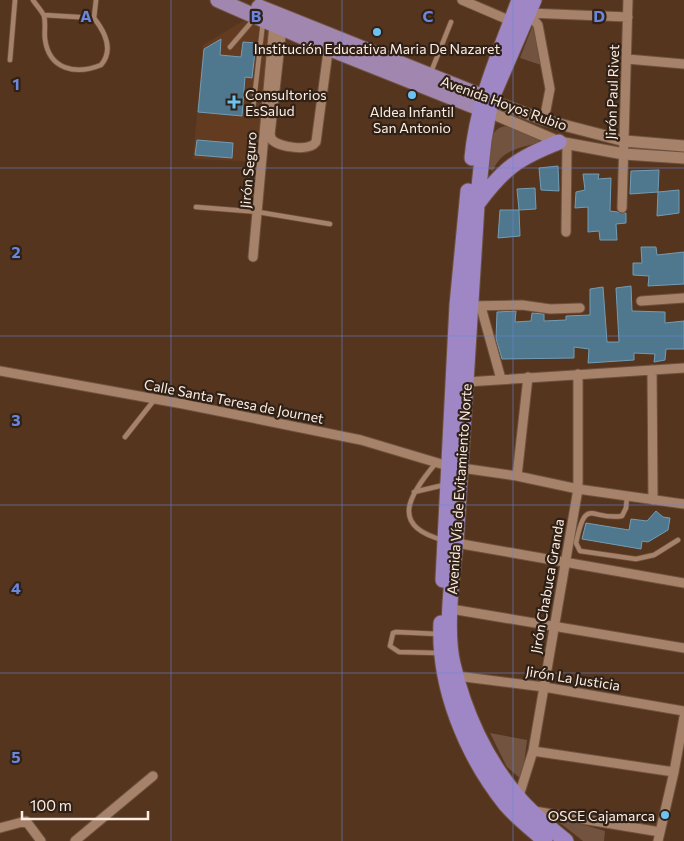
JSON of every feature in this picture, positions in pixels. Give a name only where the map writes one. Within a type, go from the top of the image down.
[{"type":"highway","points":[[486,104],[511,21],[520,0]]},
{"type":"highway","points":[[486,104],[531,7]]},
{"type":"highway","name":"Avenida Vía de Evitamiento Norte","points":[[486,104],[466,382],[448,466],[453,664],[462,695],[485,750],[518,799],[566,841]]},
{"type":"highway","name":"Avenida Vía de Evitamiento Norte","points":[[486,104],[474,136],[470,306],[448,466],[451,542],[440,653],[449,690],[463,732],[482,772],[508,807],[546,841]]},
{"type":"highway","points":[[478,204],[493,183],[512,164],[563,143]]},
{"type":"main road","name":"Avenida Hoyos Rubio","points":[[218,0],[239,2],[267,19],[486,104]]},
{"type":"main road","name":"Avenida Hoyos Rubio","points":[[267,19],[429,76],[486,104]]},
{"type":"street","points":[[462,0],[511,21]]},
{"type":"street","name":"Jirón Paul Rivet","points":[[622,208],[628,59],[628,0]]},
{"type":"street","points":[[544,120],[550,89],[538,26],[531,7],[628,17]]},
{"type":"street","points":[[267,19],[270,135],[272,140],[278,144],[308,147],[316,142],[329,42]]},
{"type":"street","name":"Jirón Seguro","points":[[252,258],[258,212],[267,19]]},
{"type":"street","points":[[628,59],[684,64]]},
{"type":"street","name":"Avenida Hoyos Rubio","points":[[486,104],[625,141],[684,146]]},
{"type":"street","name":"Avenida Hoyos Rubio","points":[[486,104],[563,143],[624,154],[684,158]]},
{"type":"street","points":[[563,143],[566,232]]},
{"type":"street","points":[[641,300],[684,298]]},
{"type":"street","points":[[501,379],[470,306],[522,305],[550,309],[580,308]]},
{"type":"street","points":[[466,382],[684,368]]},
{"type":"street","points":[[652,370],[653,500]]},
{"type":"street","name":"Calle Santa Teresa de Journet","points":[[0,372],[155,399],[360,440],[448,466],[517,476],[578,489],[684,504]]},
{"type":"street","name":"Jirón Chabuca Granda","points":[[518,799],[533,751],[578,489],[578,374]]},
{"type":"street","points":[[517,476],[528,377]]},
{"type":"street","points":[[451,542],[684,583]]},
{"type":"street","points":[[451,609],[684,648]]},
{"type":"street","name":"Jirón La Justicia","points":[[457,676],[544,687],[684,710]]},
{"type":"street","points":[[532,811],[659,837],[684,717]]},
{"type":"street","points":[[533,751],[674,772]]},
{"type":"street","points":[[75,841],[153,776]]},
{"type":"street","points":[[0,828],[26,821],[41,841]]},
{"type":"lane","points":[[10,60],[15,0]]},
{"type":"lane","points":[[33,0],[44,15],[45,39],[52,59],[58,65],[68,69],[84,71],[101,65],[108,53],[103,31],[94,18],[96,0]]},
{"type":"lane","points":[[44,15],[94,18]]},
{"type":"lane","points":[[230,48],[267,19]]},
{"type":"lane","points":[[253,109],[267,19]]},
{"type":"lane","points":[[429,76],[452,22]]},
{"type":"lane","points":[[196,207],[258,212],[330,224]]},
{"type":"lane","points":[[126,437],[155,399]]},
{"type":"lane","points":[[448,466],[414,492],[409,502],[410,521],[426,536],[451,542]]},
{"type":"lane","points":[[414,492],[448,485]]},
{"type":"lane","points":[[626,496],[626,508],[622,516],[616,517],[595,512],[590,513],[580,521],[576,543],[580,550],[636,560],[645,559],[678,540]]},
{"type":"lane","points":[[440,653],[399,652],[390,646],[396,632],[441,635]]},
{"type":"shaded area","name":"Consultorios EsSalud","points":[[248,18],[276,30],[264,162],[193,159],[203,45]]},
{"type":"shaded area","points":[[533,25],[537,26],[544,66],[520,58]]},
{"type":"shaded area","points":[[506,126],[538,137],[539,143],[518,148],[506,154],[496,164],[493,171],[486,168],[490,142],[495,131]]},
{"type":"shaded area","points":[[490,733],[527,740],[522,780],[507,767]]},
{"type":"shaded area","points":[[550,815],[605,831],[604,841],[583,841]]},
{"type":"building","points":[[221,39],[220,55],[241,57],[243,42],[256,43],[252,78],[245,77],[242,116],[198,112],[204,49]]},
{"type":"building","points":[[197,140],[233,143],[232,158],[195,155]]},
{"type":"building","points":[[558,166],[559,191],[541,190],[539,168]]},
{"type":"building","points":[[659,170],[658,192],[630,194],[631,171]]},
{"type":"building","points":[[583,174],[599,174],[598,179],[611,178],[610,211],[626,213],[626,223],[616,224],[617,240],[600,240],[599,231],[588,232],[588,207],[575,208],[576,192],[585,190]]},
{"type":"building","points":[[535,188],[536,209],[519,210],[517,189]]},
{"type":"building","points":[[679,190],[679,213],[657,216],[658,192]]},
{"type":"building","points":[[500,210],[519,210],[520,236],[498,238]]},
{"type":"building","points":[[641,247],[656,247],[657,255],[684,252],[684,284],[648,286],[649,276],[633,275],[633,263],[642,263]]},
{"type":"building","points":[[631,286],[632,311],[665,312],[665,323],[684,321],[684,349],[666,349],[665,360],[654,362],[655,354],[634,353],[634,360],[588,363],[589,349],[574,347],[574,358],[502,359],[496,339],[497,312],[516,311],[515,322],[531,321],[532,313],[544,314],[544,321],[566,320],[566,316],[590,315],[590,289],[603,287],[607,342],[619,342],[616,288]]},
{"type":"building","points":[[656,511],[663,517],[670,518],[668,530],[648,542],[642,541],[641,549],[582,539],[586,523],[629,530],[631,519],[647,521]]},
{"type":"place","name":"Institución Educativa Maria De Nazaret","points":[[377,32]]},
{"type":"place","name":"Aldea Infantil San Antonio","points":[[412,95]]},
{"type":"place","name":"Consultorios EsSalud","points":[[234,102]]},
{"type":"place","name":"OSCE Cajamarca","points":[[665,815]]}]
